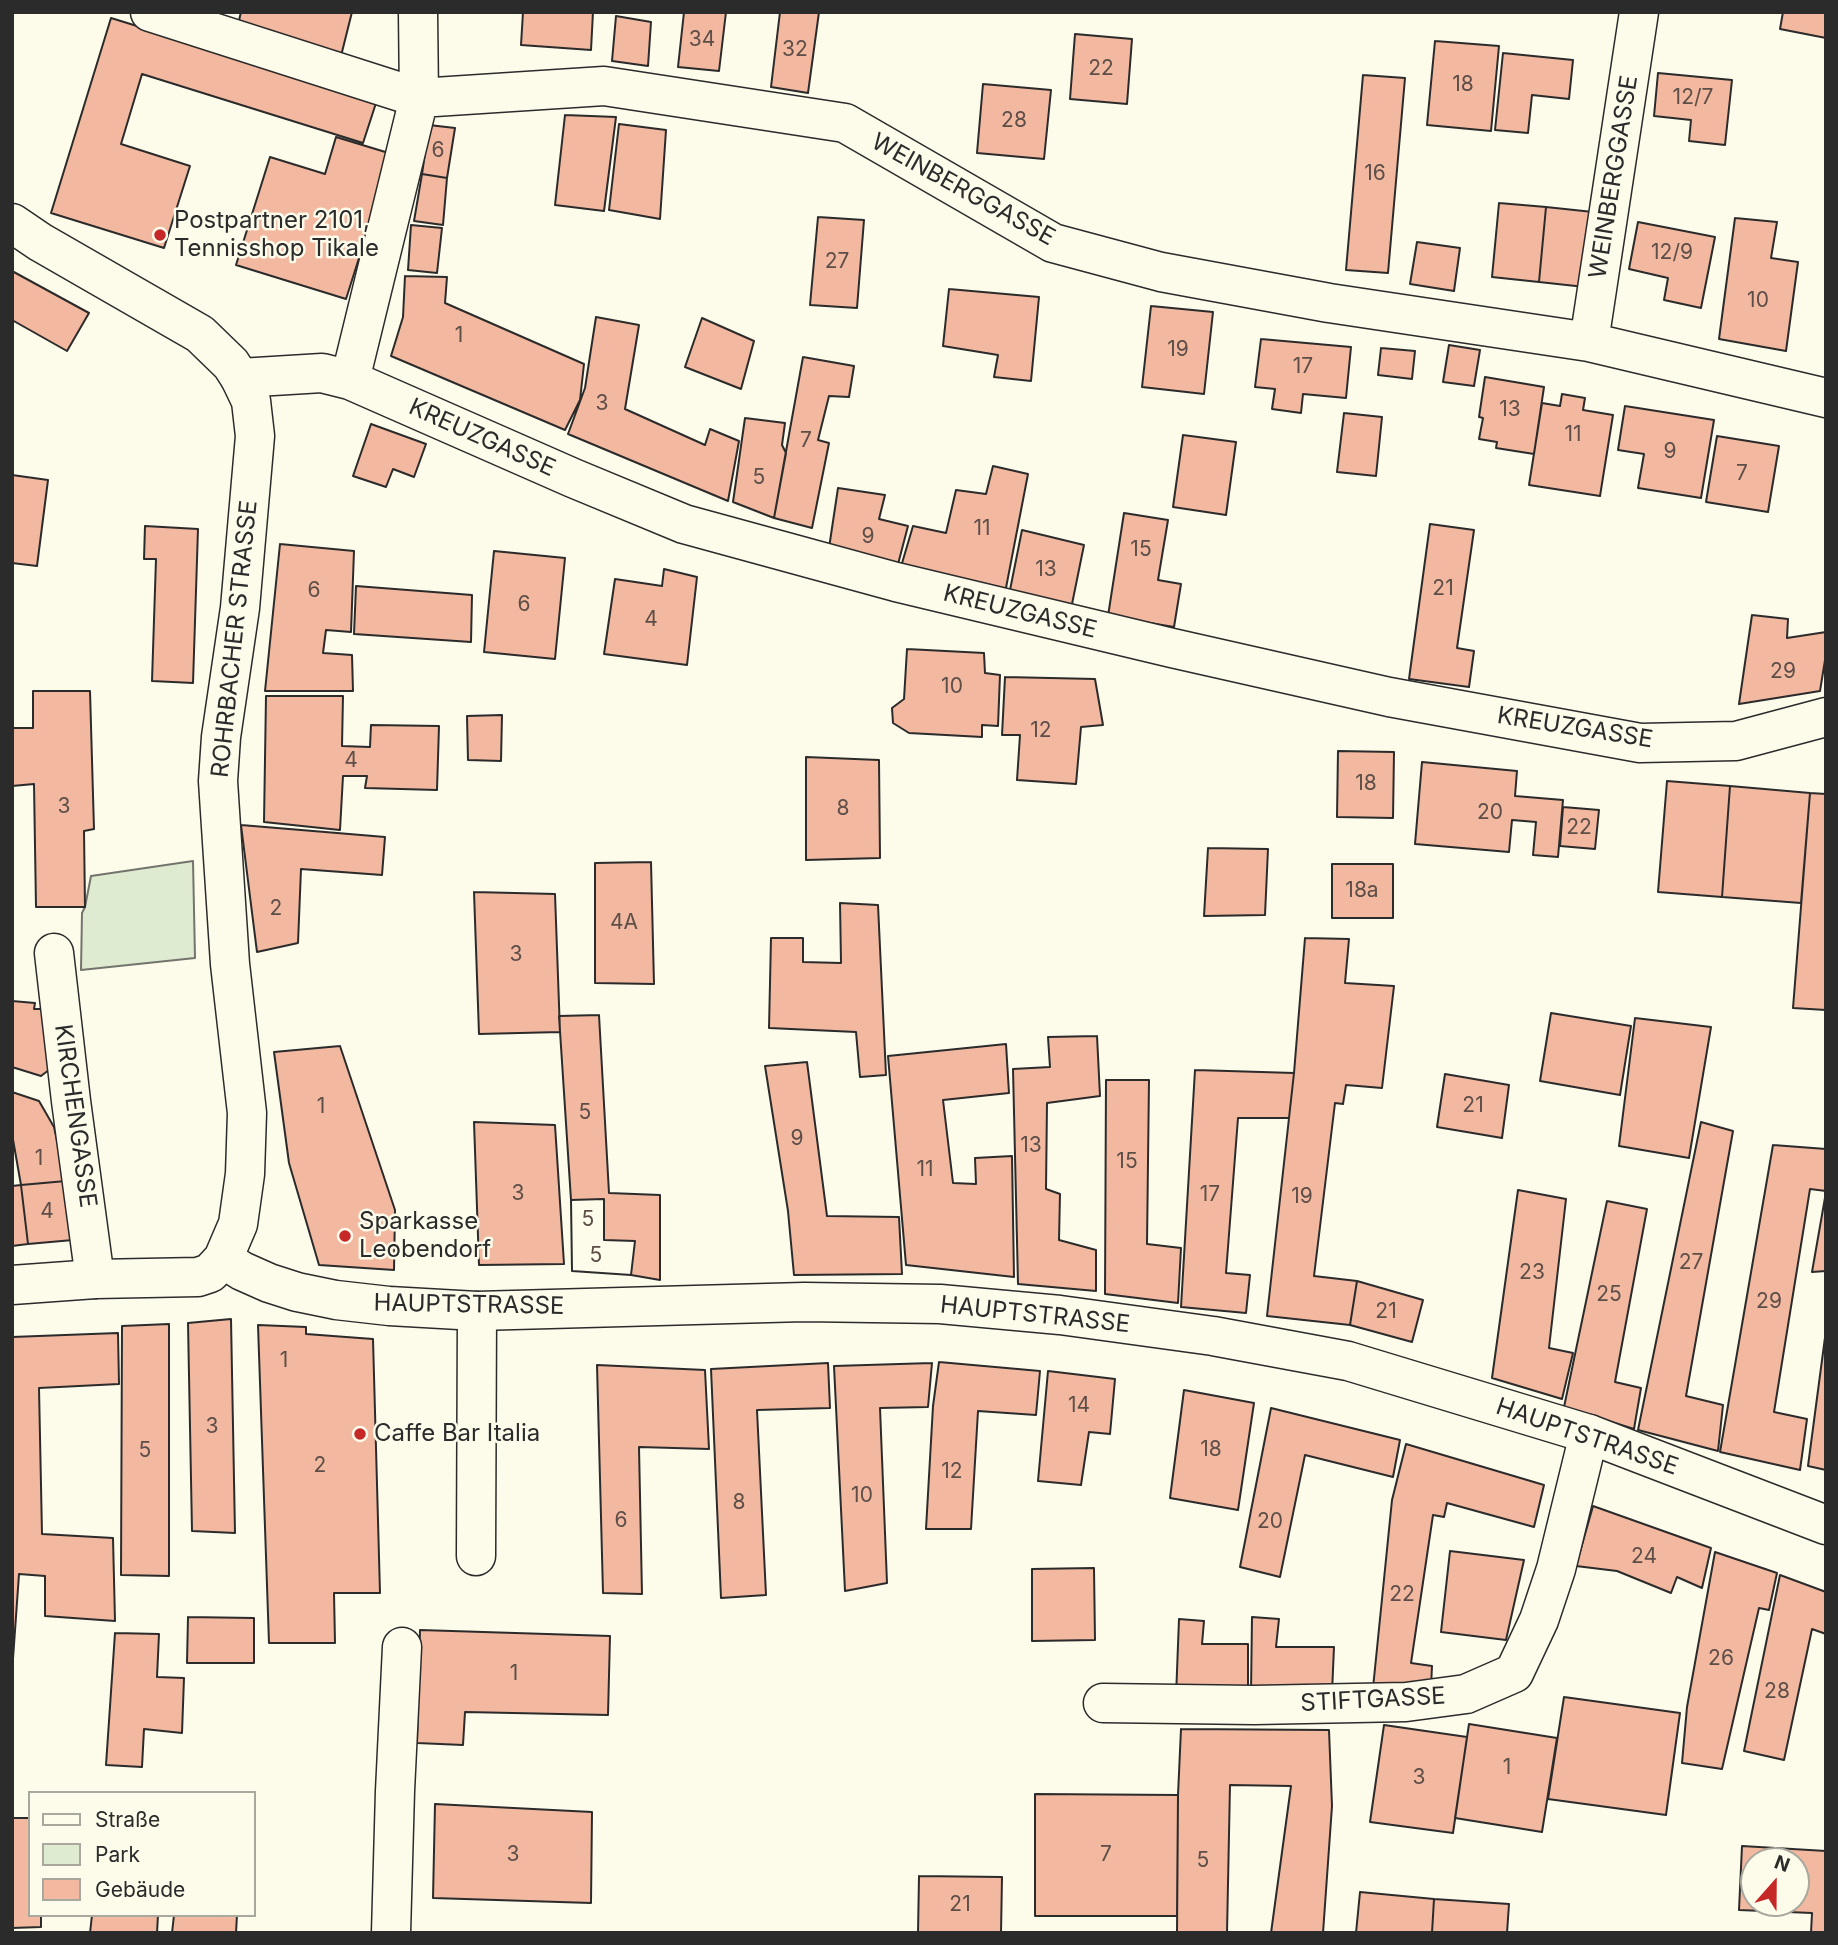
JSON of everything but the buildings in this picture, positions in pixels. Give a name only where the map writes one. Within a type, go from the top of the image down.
[{"type":"street","points":[[150,12],[419,98]]},
{"type":"street","name":"WEINBERGGASSE","points":[[1588,342],[1639,12]]},
{"type":"street","points":[[350,380],[419,98],[416,14]]},
{"type":"street","name":"WEINBERGGASSE","points":[[419,98],[604,86],[845,123],[1053,243],[1174,275],[1329,303],[1588,342],[1826,398]]},
{"type":"street","name":"ROHRBACHER STRASSE","points":[[12,223],[40,242],[201,334],[231,364],[251,401],[255,421],[255,451],[240,608],[221,737],[218,781],[230,964],[247,1113],[242,1203],[232,1243],[223,1259]]},
{"type":"street","name":"KREUZGASSE","points":[[240,378],[322,373],[350,380],[684,524],[896,582],[1388,697],[1640,743],[1736,741],[1826,717]]},
{"type":"street","name":"KIRCHENGASSE","points":[[54,953],[95,1279]]},
{"type":"street","points":[[12,1285],[95,1279],[198,1277],[210,1273],[223,1259]]},
{"type":"street","name":"HAUPTSTRASSE","points":[[223,1259],[269,1283],[336,1300],[389,1306],[477,1311],[804,1302],[940,1304],[1060,1315],[1213,1336],[1348,1361],[1589,1434],[1826,1525]]},
{"type":"street","points":[[476,1556],[477,1311]]},
{"type":"street","name":"STIFTGASSE","points":[[1103,1703],[1268,1705],[1406,1702],[1466,1694],[1514,1673],[1548,1594],[1589,1434]]},
{"type":"street","points":[[391,1933],[402,1647]]},
{"type":"green space","points":[[193,861],[195,958],[81,970],[82,913],[91,876]]},
{"type":"place","name":"Postpartner 2101, Tennisshop Tikale","points":[[160,235]]},
{"type":"place","name":"Sparkasse Leobendorf","points":[[345,1236]]},
{"type":"place","name":"Caffe Bar Italia","points":[[360,1434]]}]
